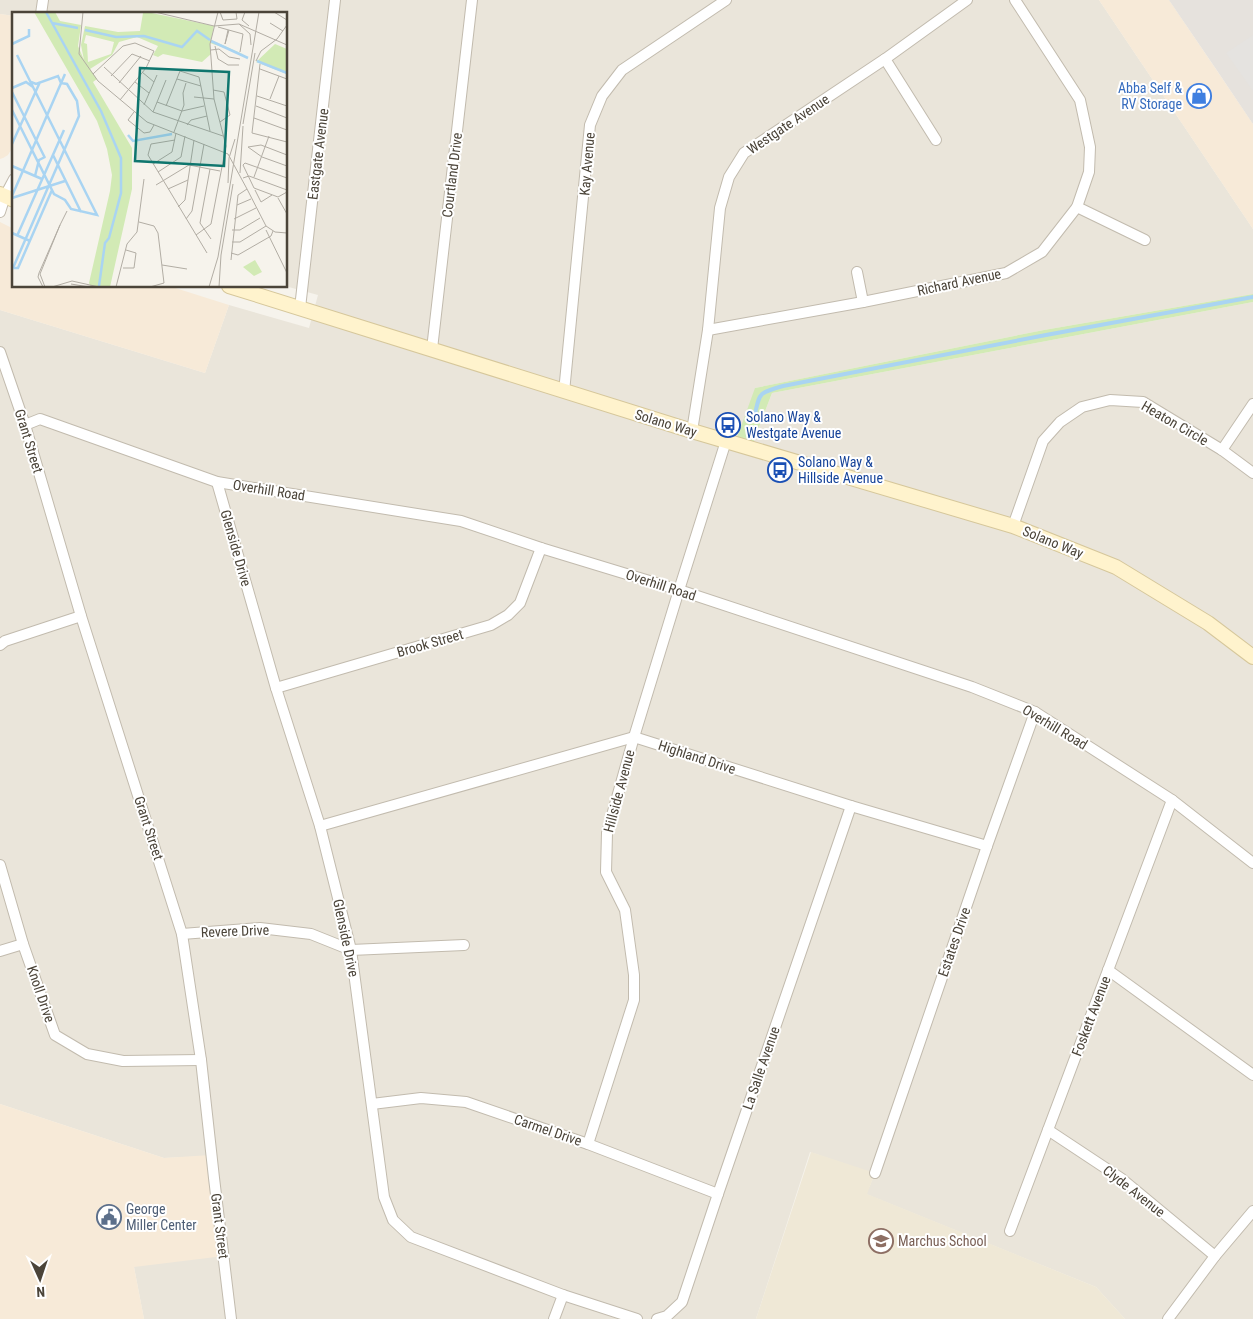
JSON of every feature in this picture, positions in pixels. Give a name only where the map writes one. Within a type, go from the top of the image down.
[{"type":"street","name":"Eastgate Avenue","points":[[300,308],[336,0]]},
{"type":"street","name":"Courtland Drive","points":[[432,349],[472,0]]},
{"type":"street","name":"Kay Avenue","points":[[564,392],[590,125],[602,96],[622,70],[726,0]]},
{"type":"street","name":"Westgate Avenue","points":[[692,431],[708,330],[720,208],[729,177],[744,153],[885,59],[967,0]]},
{"type":"street","name":"Richard Avenue","points":[[708,330],[863,302],[1006,273],[1042,252],[1077,207],[1089,172],[1090,147],[1080,100],[1015,0]]},
{"type":"street","points":[[885,59],[936,140]]},
{"type":"street","points":[[0,212],[5,194],[12,182]]},
{"type":"street","points":[[1077,207],[1144,240]]},
{"type":"street","points":[[857,272],[863,302]]},
{"type":"street","name":"Solano Way","points":[[235,288],[564,392],[1013,526],[1116,567],[1208,624],[1253,657]]},
{"type":"street","name":"Grant Street","points":[[0,352],[25,425],[81,616],[182,934],[201,1060],[231,1319]]},
{"type":"street","name":"Heaton Circle","points":[[1013,526],[1043,441],[1060,422],[1082,408],[1110,400],[1143,402],[1222,450],[1253,474]]},
{"type":"street","points":[[1222,450],[1253,404]]},
{"type":"street","name":"Overhill Road","points":[[25,425],[40,420],[217,482],[461,521],[541,548],[679,590],[972,687],[1034,712],[1172,800],[1253,863]]},
{"type":"street","name":"Hillside Avenue","points":[[588,1144],[634,1000],[634,975],[625,910],[606,872],[607,833],[634,737],[726,441]]},
{"type":"street","name":"Glenside Drive","points":[[217,482],[276,688],[320,826],[351,950],[384,1197],[393,1220],[411,1237],[563,1295]]},
{"type":"street","name":"Brook Street","points":[[276,688],[491,625],[508,615],[520,603],[541,548]]},
{"type":"street","points":[[0,645],[5,641],[81,616]]},
{"type":"street","name":"Estates Drive","points":[[875,1174],[1034,712]]},
{"type":"street","points":[[320,826],[634,737]]},
{"type":"street","name":"Highland Drive","points":[[634,737],[851,806],[987,846]]},
{"type":"street","name":"Foskett Avenue","points":[[1010,1231],[1172,800]]},
{"type":"street","name":"La Salle Avenue","points":[[657,1319],[667,1316],[682,1302],[851,806]]},
{"type":"street","name":"Knoll Drive","points":[[0,865],[23,944],[55,1035],[87,1054],[123,1061],[201,1060]]},
{"type":"street","name":"Revere Drive","points":[[182,934],[260,928],[311,934],[351,950],[464,945]]},
{"type":"street","points":[[0,951],[23,944]]},
{"type":"street","points":[[1108,970],[1253,1075]]},
{"type":"street","name":"Carmel Drive","points":[[372,1104],[421,1098],[466,1102],[588,1144],[718,1194]]},
{"type":"street","name":"Clyde Avenue","points":[[1048,1130],[1122,1179],[1216,1256]]},
{"type":"street","points":[[1168,1319],[1253,1211]]},
{"type":"street","points":[[554,1319],[563,1295],[637,1319]]},
{"type":"shaded area","points":[[0,0],[1099,0],[1253,229],[1253,294],[1044,330],[755,388],[751,448],[772,393],[1253,302],[1253,1319],[1125,1319],[1096,1287],[866,1194],[875,1174],[810,1152],[756,1319],[144,1319],[134,1267],[211,1156],[164,1158],[0,1104],[0,310],[205,373],[229,305],[309,328],[318,295],[288,287],[288,12],[26,11],[12,12],[12,16],[0,14]]},
{"type":"shaded area","name":"Abba Self & RV Storage","points":[[1099,0],[1169,0],[1253,124],[1253,229]]},
{"type":"shaded area","points":[[1169,0],[1253,0],[1253,124],[1216,69]]},
{"type":"shaded area","points":[[0,14],[12,16],[12,140],[11,150],[8,155],[0,159]]},
{"type":"shaded area","points":[[1253,35],[1253,91],[1226,53]]},
{"type":"shaded area","points":[[0,222],[12,228],[12,288],[175,288],[229,305],[205,373],[0,310]]},
{"type":"shaded area","name":"George Miller Center","points":[[0,1104],[164,1158],[211,1155],[224,1256],[134,1267],[144,1319],[0,1319]]},
{"type":"shaded area","name":"Marchus School","points":[[811,1152],[875,1173],[867,1194],[1096,1287],[1125,1319],[756,1319]]},
{"type":"green space","points":[[1253,294],[1253,302],[772,393],[751,448],[735,443],[755,388],[1044,330]]},
{"type":"waterway","points":[[754,418],[761,395],[768,390],[783,386],[1253,297]]},
{"type":"place","name":"Abba Self & RV Storage","points":[[1199,96]]},
{"type":"place","name":"Solano Way & Westgate Avenue","points":[[728,425]]},
{"type":"place","name":"Solano Way & Hillside Avenue","points":[[780,470]]},
{"type":"place","name":"George Miller Center","points":[[109,1217]]},
{"type":"place","name":"Marchus School","points":[[881,1241]]}]
